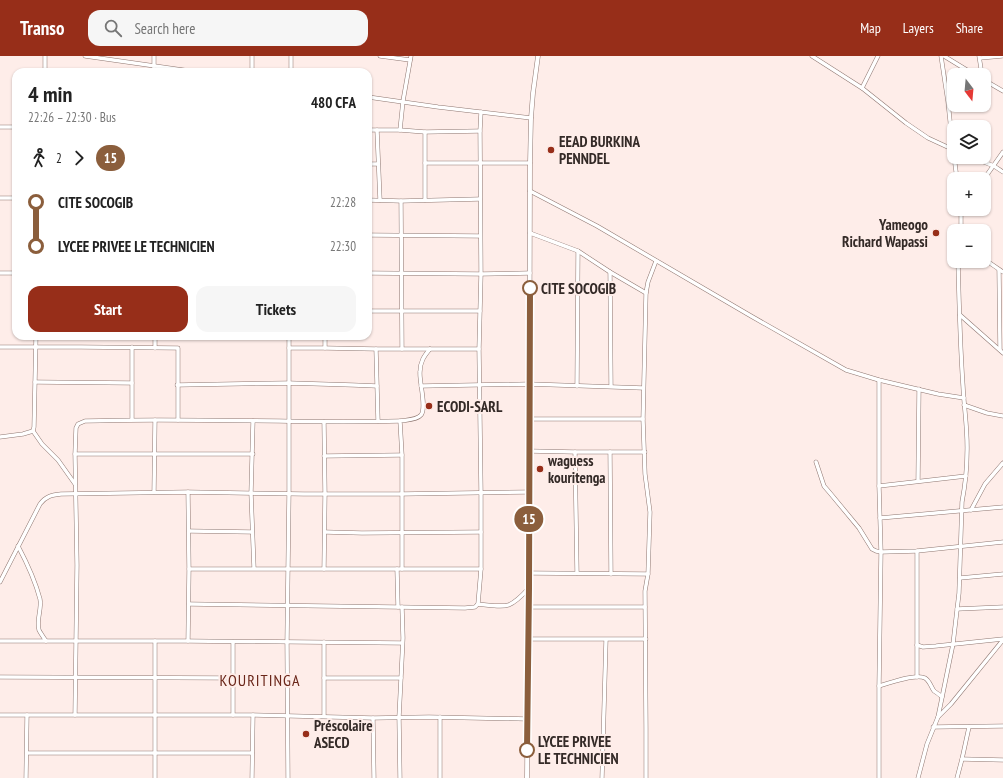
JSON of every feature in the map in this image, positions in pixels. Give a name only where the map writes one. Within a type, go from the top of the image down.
[{"type":"street","points":[[45,56],[45,68]]},
{"type":"street","points":[[84,56],[168,68]]},
{"type":"street","points":[[154,56],[154,66]]},
{"type":"street","points":[[252,56],[252,68]]},
{"type":"street","points":[[291,56],[291,68]]},
{"type":"street","points":[[380,56],[410,58],[400,130]]},
{"type":"street","points":[[527,778],[530,163],[531,118],[538,56]]},
{"type":"street","points":[[812,56],[862,88],[906,123],[928,138],[947,147]]},
{"type":"street","points":[[862,88],[878,56]]},
{"type":"street","points":[[941,56],[950,120]]},
{"type":"street","points":[[944,56],[964,68]]},
{"type":"street","points":[[981,68],[980,57],[1002,56]]},
{"type":"street","points":[[991,84],[1003,91]]},
{"type":"street","points":[[372,97],[531,118]]},
{"type":"street","points":[[478,604],[481,569],[479,348],[481,274],[481,112]]},
{"type":"street","points":[[0,127],[12,127]]},
{"type":"street","points":[[372,130],[480,132]]},
{"type":"street","points":[[377,130],[380,200]]},
{"type":"street","points":[[425,132],[425,200]]},
{"type":"street","points":[[989,172],[1003,152]]},
{"type":"street","points":[[425,163],[530,163]]},
{"type":"street","points":[[372,164],[378,164]]},
{"type":"street","points":[[989,164],[1003,172]]},
{"type":"street","points":[[530,191],[597,226],[846,370],[878,380],[964,398]]},
{"type":"street","points":[[0,198],[12,198]]},
{"type":"street","points":[[372,200],[401,201],[480,199]]},
{"type":"street","points":[[401,201],[402,349]]},
{"type":"street","points":[[530,233],[578,251],[646,293]]},
{"type":"street","points":[[372,236],[480,236]]},
{"type":"street","points":[[577,386],[578,251]]},
{"type":"street","points":[[646,778],[645,591],[648,574],[650,512],[646,474],[643,388],[646,293],[648,282],[656,261]]},
{"type":"street","points":[[991,264],[1001,271],[1002,352]]},
{"type":"street","points":[[918,778],[926,744],[938,717],[953,644],[960,578],[962,511],[968,455],[964,406],[958,268]]},
{"type":"street","points":[[610,272],[611,386]]},
{"type":"street","points":[[0,273],[12,273]]},
{"type":"street","points":[[372,273],[530,274]]},
{"type":"street","points":[[372,311],[480,311]]},
{"type":"street","points":[[960,315],[1002,352]]},
{"type":"street","points":[[36,340],[33,431],[42,444],[58,460],[76,485]]},
{"type":"street","points":[[155,340],[155,348]]},
{"type":"street","points":[[288,778],[287,642],[290,340]]},
{"type":"street","points":[[324,340],[325,348]]},
{"type":"street","points":[[0,347],[178,348],[178,420]]},
{"type":"street","points":[[132,347],[132,419]]},
{"type":"street","points":[[289,348],[376,350],[479,348]]},
{"type":"street","points":[[75,715],[77,565],[75,454],[76,428],[78,424],[85,421],[132,419],[324,422],[400,421],[420,416],[422,413],[420,375],[421,365],[430,349]]},
{"type":"street","points":[[376,350],[378,422]]},
{"type":"street","points":[[878,380],[881,552],[879,778]]},
{"type":"street","points":[[35,382],[132,383]]},
{"type":"street","points":[[177,385],[289,383],[377,386]]},
{"type":"street","points":[[421,386],[529,384],[643,388]]},
{"type":"street","points":[[918,481],[919,389]]},
{"type":"street","points":[[964,406],[987,414],[1003,416]]},
{"type":"street","points":[[529,419],[643,419]]},
{"type":"street","points":[[154,492],[155,420]]},
{"type":"street","points":[[253,421],[251,493],[254,568]]},
{"type":"street","points":[[400,421],[402,455],[400,569],[402,643],[399,717],[400,778]]},
{"type":"street","points":[[324,422],[324,569]]},
{"type":"street","points":[[0,437],[33,431]]},
{"type":"street","points":[[529,451],[645,452]]},
{"type":"street","points":[[576,452],[577,574]]},
{"type":"street","points":[[610,452],[611,574]]},
{"type":"street","points":[[75,454],[252,454]]},
{"type":"street","points":[[324,456],[402,455]]},
{"type":"street","points":[[816,462],[824,486],[859,528],[872,549],[876,551],[917,551],[1003,542]]},
{"type":"street","points":[[971,510],[985,484],[1003,463]]},
{"type":"street","points":[[879,486],[966,476]]},
{"type":"street","points":[[0,582],[37,510],[45,498],[61,494],[154,492],[402,494],[529,492]]},
{"type":"street","points":[[188,492],[190,569],[188,641]]},
{"type":"street","points":[[880,518],[1003,507]]},
{"type":"street","points":[[189,531],[252,532]]},
{"type":"street","points":[[325,532],[481,532]]},
{"type":"street","points":[[18,546],[28,565],[39,597],[39,627],[46,641]]},
{"type":"street","points":[[917,551],[917,677]]},
{"type":"street","points":[[190,569],[481,569]]},
{"type":"street","points":[[529,573],[648,574]]},
{"type":"street","points":[[960,578],[1003,574]]},
{"type":"street","points":[[189,604],[465,608],[475,607],[478,604],[509,605],[519,599],[529,588]]},
{"type":"street","points":[[529,607],[645,607]]},
{"type":"street","points":[[957,609],[1003,607]]},
{"type":"street","points":[[528,639],[646,639]]},
{"type":"street","points":[[602,778],[606,640]]},
{"type":"street","points":[[917,645],[922,647],[1003,640]]},
{"type":"street","points":[[938,717],[951,704],[1003,640]]},
{"type":"street","points":[[0,641],[402,643]]},
{"type":"street","points":[[155,641],[155,778]]},
{"type":"street","points":[[233,642],[233,715]]},
{"type":"street","points":[[324,642],[324,716]]},
{"type":"street","points":[[0,677],[232,678]]},
{"type":"street","points":[[879,686],[900,679],[923,677],[927,679],[934,690],[942,697]]},
{"type":"street","points":[[324,678],[401,678]]},
{"type":"street","points":[[0,715],[288,715],[373,718],[440,717],[528,719]]},
{"type":"street","points":[[26,778],[27,715]]},
{"type":"street","points":[[252,778],[253,715]]},
{"type":"street","points":[[440,717],[440,778]]},
{"type":"street","points":[[373,718],[374,778]]},
{"type":"street","points":[[933,728],[1003,726]]},
{"type":"street","points":[[957,778],[969,727]]},
{"type":"street","points":[[27,753],[252,753]]},
{"type":"street","points":[[962,759],[1003,760]]},
{"type":"bus line","name":"15","points":[[527,750],[530,288]]},
{"type":"place","name":"EEAD BURKINA PENNDEL","points":[[551,150]]},
{"type":"place","name":"Yameogo Richard Wapassi","points":[[936,233]]},
{"type":"place","name":"CITE SOCOGIB","points":[[530,288]]},
{"type":"place","name":"ECODI-SARL","points":[[429,406]]},
{"type":"place","name":"waguess kouritenga","points":[[540,469]]},
{"type":"place","name":"Préscolaire ASECD","points":[[306,734]]},
{"type":"place","name":"LYCEE PRIVEE LE TECHNICIEN","points":[[527,750]]},
{"type":"district","name":"KOURITINGA","points":[[260,680]]}]
